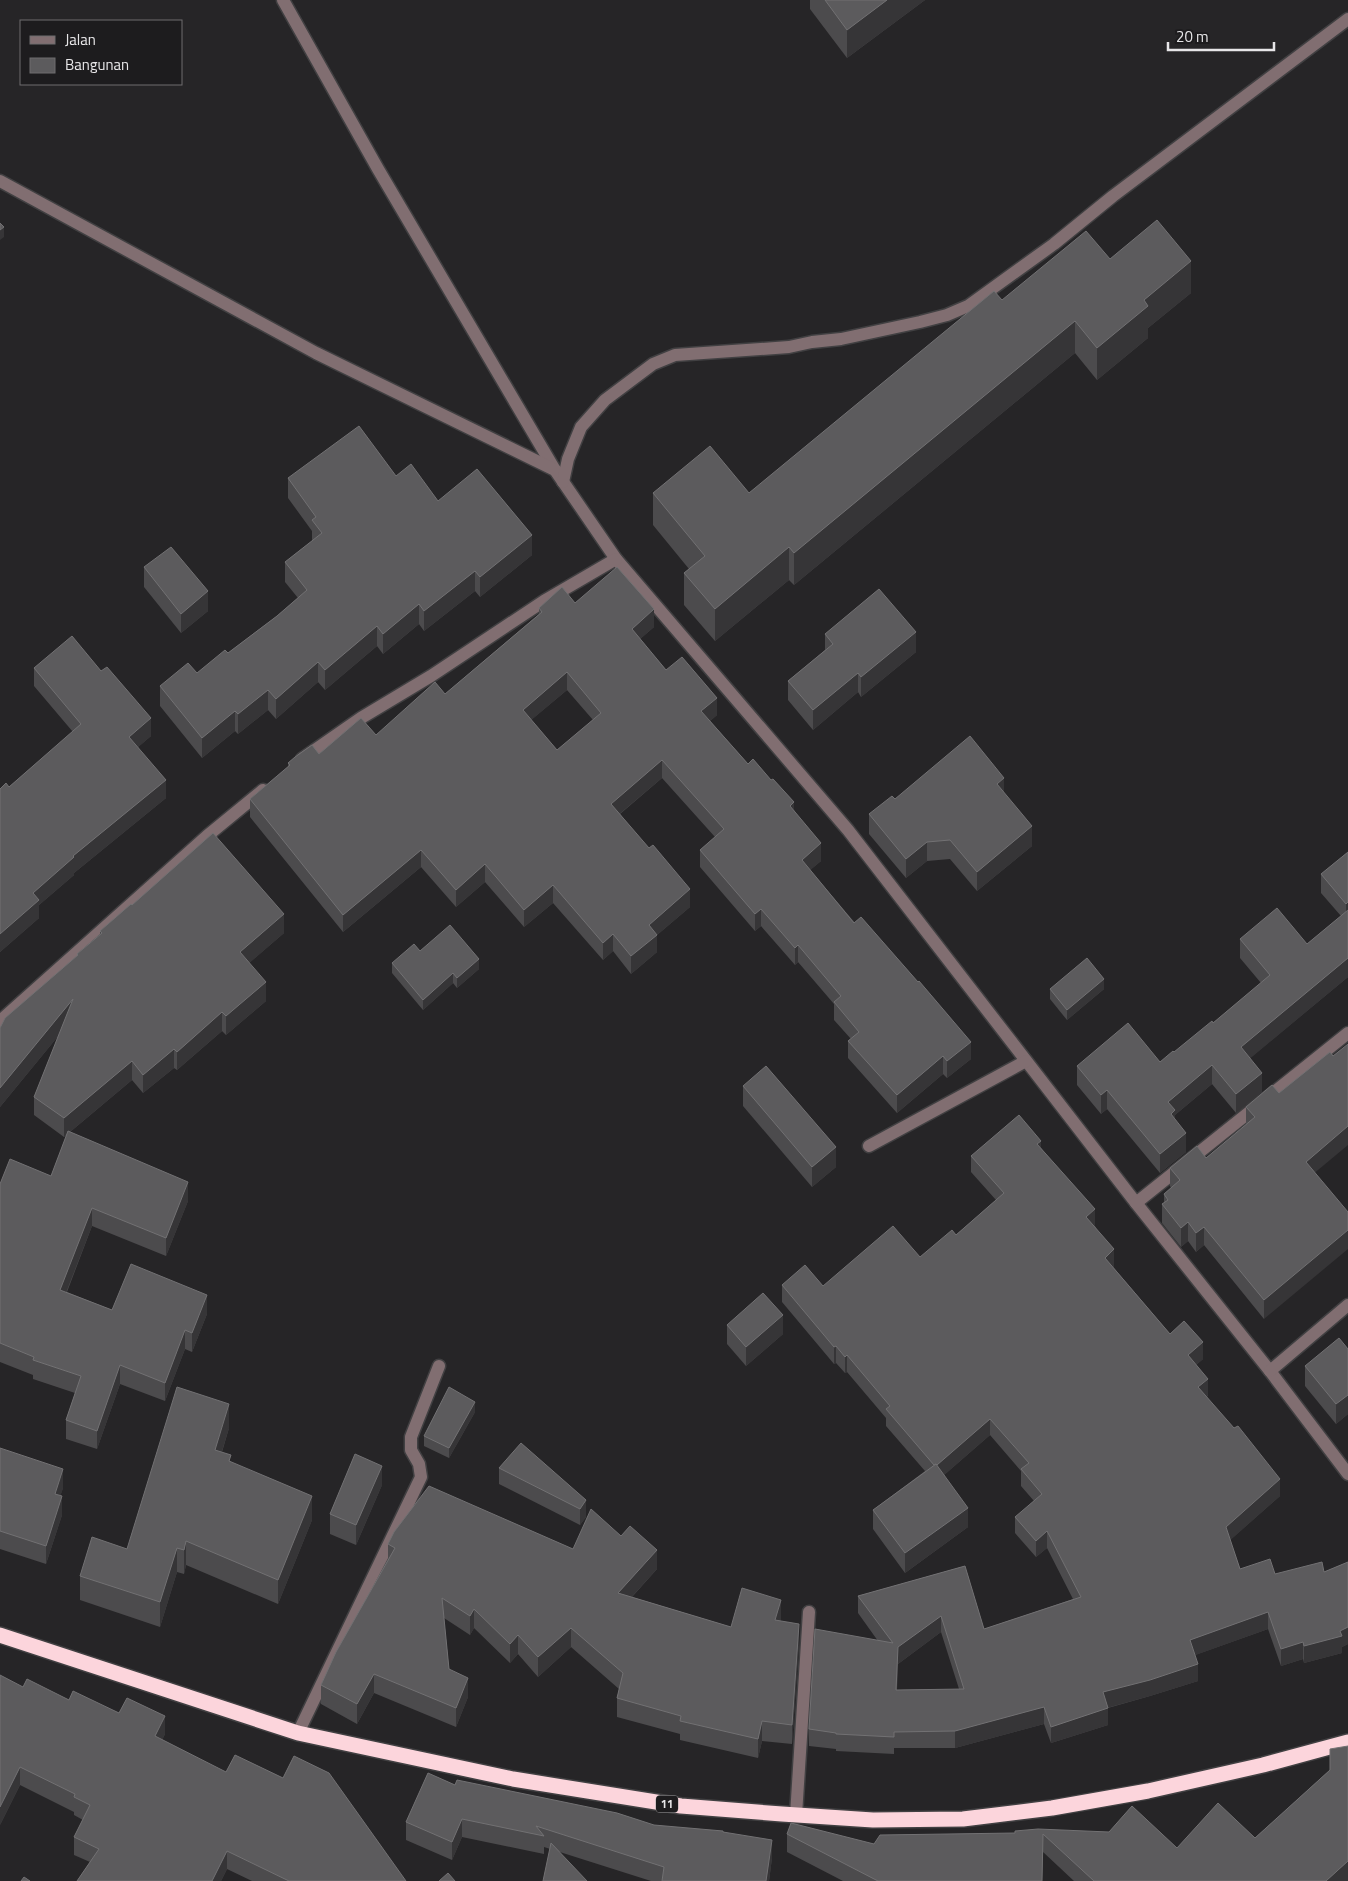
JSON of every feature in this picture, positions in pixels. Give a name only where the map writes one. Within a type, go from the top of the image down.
[{"type":"highway","name":"11","points":[[0,1635],[298,1733],[531,1782],[682,1806],[873,1820],[963,1819],[1052,1808],[1148,1792],[1263,1765],[1348,1742]]},
{"type":"street","points":[[283,0],[378,168],[555,470],[616,559],[848,830],[1136,1203],[1270,1371],[1348,1474]]},
{"type":"street","points":[[563,482],[568,459],[581,426],[605,400],[653,364],[675,355],[789,347],[841,339],[920,322],[946,315],[968,306],[1054,244],[1112,196],[1348,19]]},
{"type":"street","points":[[0,182],[316,353],[555,470]]},
{"type":"street","points":[[290,768],[361,718],[431,676],[544,601],[616,559]]},
{"type":"street","points":[[0,1021],[207,836],[275,780]]},
{"type":"street","points":[[1136,1203],[1348,1033]]},
{"type":"street","points":[[870,1146],[1026,1061]]},
{"type":"street","points":[[1270,1371],[1348,1305]]},
{"type":"street","points":[[298,1733],[421,1477],[419,1464],[411,1450],[411,1438],[439,1366]]},
{"type":"street","points":[[796,1815],[809,1612]]},
{"type":"building","points":[[825,0],[887,0],[847,30]]},
{"type":"building","points":[[1157,220],[1191,261],[1144,300],[1148,306],[1097,348],[1075,321],[794,553],[789,547],[715,609],[684,573],[705,556],[653,493],[710,446],[749,493],[994,291],[1002,300],[1086,231],[1110,259]]},
{"type":"building","points":[[359,426],[396,476],[411,464],[438,501],[477,469],[532,535],[480,577],[475,571],[424,611],[419,604],[383,634],[377,626],[325,670],[318,662],[276,699],[268,690],[238,714],[235,711],[202,738],[160,686],[188,663],[197,673],[225,650],[228,653],[277,616],[307,590],[285,562],[322,533],[312,520],[316,517],[288,478]]},
{"type":"building","points":[[171,547],[208,591],[181,614],[144,567]]},
{"type":"building","points":[[617,567],[654,609],[632,629],[666,670],[682,657],[717,698],[701,711],[748,764],[753,759],[794,802],[790,806],[821,843],[802,860],[854,923],[861,917],[971,1042],[947,1061],[943,1056],[897,1095],[848,1041],[859,1032],[834,1002],[841,996],[798,945],[795,948],[761,909],[755,914],[700,850],[724,829],[662,760],[611,804],[649,848],[653,845],[690,889],[649,925],[657,935],[631,956],[613,934],[603,943],[553,885],[524,910],[485,864],[456,890],[421,850],[343,915],[250,799],[290,765],[288,763],[295,757],[312,745],[319,754],[361,718],[376,735],[435,682],[445,694],[542,612],[539,608],[562,587],[575,603]],"holes":[[[567,672],[601,713],[557,750],[523,710]]]},
{"type":"building","points":[[879,589],[916,632],[861,677],[858,673],[813,710],[788,681],[833,644],[825,634]]},
{"type":"building","points":[[72,636],[101,671],[107,667],[151,718],[129,737],[166,780],[73,856],[33,893],[39,900],[0,934],[0,789],[6,783],[9,787],[81,724],[34,668]]},
{"type":"building","points":[[970,736],[1004,778],[997,784],[1032,826],[977,872],[950,840],[927,842],[906,859],[869,814],[892,796],[895,799]]},
{"type":"building","points":[[213,833],[284,914],[240,952],[266,982],[226,1016],[222,1012],[177,1052],[174,1049],[143,1075],[132,1061],[64,1118],[34,1097],[73,999],[0,1088],[0,1028],[5,1018],[78,955],[102,933],[100,931]]},
{"type":"building","points":[[1348,852],[1348,902],[1346,904],[1321,874]]},
{"type":"building","points":[[1277,908],[1307,944],[1348,910],[1348,958],[1241,1047],[1262,1073],[1236,1094],[1212,1065],[1168,1102],[1175,1110],[1171,1114],[1186,1133],[1160,1154],[1107,1090],[1101,1095],[1077,1066],[1128,1023],[1160,1062],[1212,1021],[1213,1023],[1270,975],[1240,939]]},
{"type":"building","points":[[450,925],[479,959],[457,978],[453,973],[423,1000],[392,963],[414,944],[420,951]]},
{"type":"building","points":[[1087,958],[1104,979],[1067,1010],[1050,989]]},
{"type":"building","points":[[1348,1044],[1348,1126],[1306,1162],[1348,1212],[1348,1230],[1264,1300],[1204,1227],[1196,1233],[1188,1222],[1181,1228],[1162,1204],[1168,1200],[1164,1194],[1180,1180],[1170,1168],[1197,1146],[1206,1158],[1255,1117],[1246,1107],[1272,1085],[1279,1093],[1330,1052],[1333,1056]]},
{"type":"building","points":[[766,1066],[836,1147],[812,1167],[743,1086]]},
{"type":"building","points":[[1019,1115],[1041,1141],[1037,1144],[1095,1209],[1086,1217],[1114,1249],[1105,1258],[1170,1334],[1184,1321],[1203,1342],[1188,1355],[1208,1379],[1198,1387],[1234,1428],[1238,1426],[1280,1479],[1226,1527],[1240,1569],[1270,1559],[1275,1574],[1322,1562],[1324,1572],[1348,1562],[1348,1627],[1340,1631],[1342,1636],[1304,1646],[1303,1642],[1281,1649],[1268,1612],[1190,1640],[1198,1664],[1150,1680],[1103,1692],[1108,1708],[1051,1727],[1044,1707],[955,1731],[894,1732],[894,1737],[836,1734],[809,1729],[815,1629],[893,1643],[858,1596],[965,1566],[984,1629],[1081,1597],[1047,1531],[1036,1541],[1015,1517],[1042,1494],[1021,1469],[1029,1463],[990,1419],[937,1465],[934,1465],[886,1409],[890,1406],[847,1355],[845,1357],[836,1346],[834,1347],[782,1285],[805,1265],[823,1286],[893,1226],[920,1257],[952,1230],[956,1235],[1004,1193],[971,1156]],"holes":[[[941,1616],[964,1689],[896,1690],[898,1647]]]},
{"type":"building","points":[[68,1131],[188,1182],[166,1238],[92,1208],[60,1290],[112,1310],[131,1264],[207,1295],[192,1333],[185,1330],[165,1383],[120,1365],[97,1431],[66,1420],[81,1376],[33,1360],[34,1357],[0,1343],[0,1184],[10,1159],[51,1176]]},
{"type":"building","points":[[763,1293],[783,1315],[746,1347],[727,1325]]},
{"type":"building","points":[[1339,1338],[1348,1349],[1348,1395],[1336,1404],[1305,1366]]},
{"type":"building","points":[[177,1387],[229,1404],[215,1450],[231,1455],[229,1461],[312,1496],[278,1580],[186,1541],[184,1550],[177,1548],[160,1602],[80,1576],[92,1537],[127,1549]]},
{"type":"building","points":[[449,1387],[475,1402],[449,1448],[424,1436]]},
{"type":"building","points":[[521,1443],[586,1500],[580,1509],[499,1468]]},
{"type":"building","points":[[0,1448],[63,1469],[55,1494],[62,1496],[46,1546],[0,1531]]},
{"type":"building","points":[[355,1454],[382,1466],[356,1525],[330,1514]]},
{"type":"building","points":[[936,1464],[968,1508],[905,1553],[873,1510]]},
{"type":"building","points":[[429,1486],[573,1549],[591,1509],[621,1536],[630,1526],[657,1550],[618,1593],[731,1627],[742,1588],[781,1600],[775,1620],[799,1624],[792,1725],[762,1721],[758,1739],[680,1721],[681,1716],[617,1698],[623,1673],[571,1628],[538,1657],[518,1635],[510,1644],[474,1609],[470,1616],[442,1598],[449,1669],[468,1678],[456,1708],[374,1674],[357,1704],[321,1685],[336,1652],[395,1548],[388,1544],[394,1532]]},
{"type":"building","points":[[0,1675],[23,1687],[27,1679],[69,1700],[73,1691],[119,1713],[127,1698],[165,1716],[155,1736],[226,1772],[235,1755],[283,1778],[294,1756],[329,1773],[406,1881],[289,1881],[227,1851],[212,1881],[77,1881],[99,1849],[74,1837],[90,1805],[74,1797],[75,1794],[20,1767],[0,1807]]},
{"type":"building","points":[[1348,1746],[1348,1861],[1326,1881],[1094,1881],[1043,1834],[1042,1881],[878,1881],[787,1834],[791,1823],[874,1844],[880,1835],[1015,1833],[1015,1831],[1038,1829],[1109,1832],[1132,1806],[1177,1848],[1218,1803],[1255,1838],[1330,1770],[1330,1749]]},
{"type":"building","points":[[428,1773],[455,1785],[457,1780],[617,1813],[654,1825],[723,1831],[772,1840],[766,1881],[662,1881],[664,1867],[536,1826],[544,1836],[462,1819],[452,1842],[406,1822]]},
{"type":"building","points":[[551,1843],[587,1881],[543,1881]]},
{"type":"building","points":[[448,1873],[455,1881],[439,1881]]},
{"type":"building","points":[[24,1877],[30,1881],[21,1881]]}]
